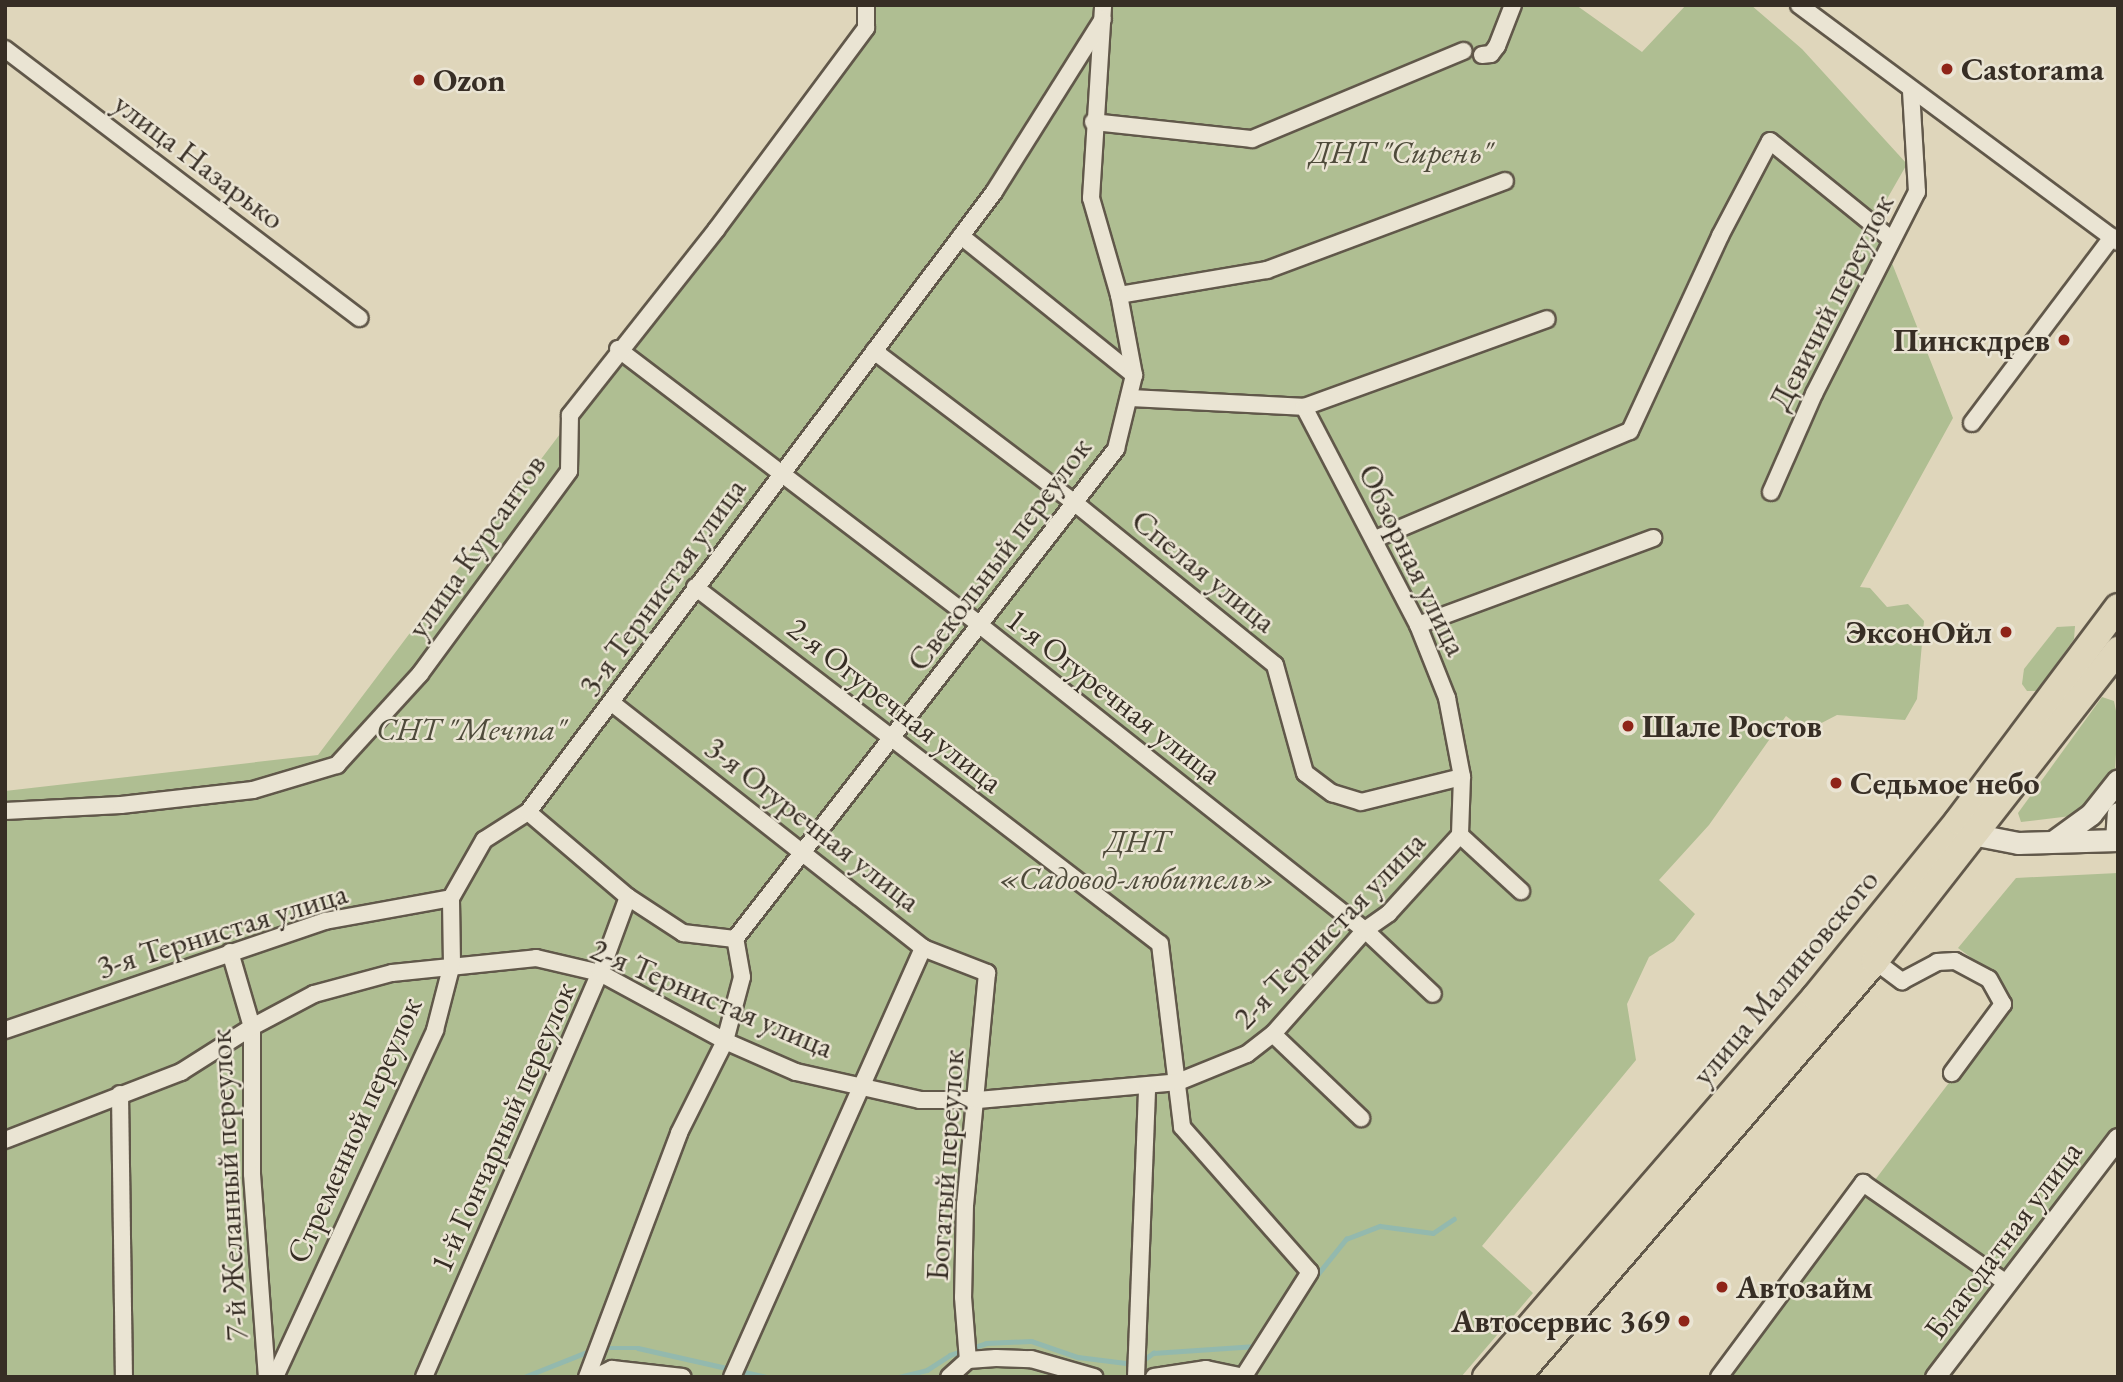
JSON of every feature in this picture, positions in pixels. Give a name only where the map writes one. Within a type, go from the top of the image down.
[{"type":"highway","name":"улица Малиновского","points":[[1517,1377],[1875,961],[2118,607]]},
{"type":"highway","name":"улица Малиновского","points":[[1486,1377],[1815,996],[1967,828],[2118,650]]},
{"type":"main road","points":[[2052,842],[2091,814],[2118,780]]},
{"type":"main road","points":[[1967,828],[2018,843],[2117,840],[2118,813]]},
{"type":"street","name":"улица Курсантов","points":[[5,811],[121,805],[253,790],[337,765],[421,674],[569,471],[570,415],[618,349],[716,230],[866,28],[866,5]]},
{"type":"street","points":[[1482,55],[1491,54],[1497,46],[1513,5]]},
{"type":"street","points":[[1799,5],[1911,91],[2115,240],[1972,423]]},
{"type":"street","name":"Свекольный переулок","points":[[735,939],[802,849],[981,626],[1116,449],[1134,375],[1119,295],[1091,198],[1093,122],[1103,12]]},
{"type":"street","name":"3-я Тернистая улица","points":[[5,1030],[325,921],[451,898],[484,840],[528,812],[994,192],[1103,12]]},
{"type":"street","name":"улица Назарько","points":[[5,49],[359,318]]},
{"type":"street","points":[[1093,122],[1252,139],[1463,51]]},
{"type":"street","name":"Девичий переулок","points":[[1771,492],[1814,394],[1917,192],[1911,91]]},
{"type":"street","points":[[1375,539],[1630,431],[1720,236],[1770,141],[1891,239]]},
{"type":"street","points":[[1119,295],[1267,270],[1505,181]]},
{"type":"street","points":[[961,236],[1134,375]]},
{"type":"street","points":[[1129,398],[1304,407],[1547,319]]},
{"type":"street","name":"1-я Огуречная улица","points":[[618,349],[981,626],[1365,930],[1433,993]]},
{"type":"street","name":"Спелая улица","points":[[874,351],[1075,503],[1275,665],[1306,773],[1332,793],[1361,802],[1462,776]]},
{"type":"street","name":"Обзорная улица","points":[[1304,407],[1418,625],[1447,698],[1462,776],[1460,835]]},
{"type":"street","points":[[1418,625],[1653,538]]},
{"type":"street","name":"2-я Огуречная улица","points":[[695,587],[1160,944],[1178,1082]]},
{"type":"street","name":"3-я Огуречная улица","points":[[612,703],[802,849],[923,948],[987,973]]},
{"type":"street","points":[[528,812],[628,897],[682,933],[735,939],[742,977],[725,1041],[679,1133],[587,1377]]},
{"type":"street","points":[[1460,835],[1521,891]]},
{"type":"street","name":"2-я Тернистая улица","points":[[5,1140],[181,1072],[252,1027],[314,994],[392,973],[452,964],[536,958],[600,973],[725,1041],[796,1072],[920,1100],[978,1100],[1147,1087],[1178,1082],[1247,1054],[1273,1034],[1365,930],[1389,913],[1460,835]]},
{"type":"street","name":"1-й Гончарный переулок","points":[[424,1377],[600,973],[628,897]]},
{"type":"street","name":"Стременной переулок","points":[[275,1377],[435,1030],[452,964],[451,898]]},
{"type":"street","points":[[732,1377],[923,948]]},
{"type":"street","name":"7-й Желанный переулок","points":[[230,952],[252,1027],[253,1174],[267,1377]]},
{"type":"street","points":[[1875,961],[1902,981],[1937,962],[1972,967],[1989,979],[2004,1004],[1952,1073]]},
{"type":"street","name":"Богатый переулок","points":[[968,1360],[963,1297],[965,1204],[978,1100],[987,973]]},
{"type":"street","points":[[1273,1034],[1361,1118]]},
{"type":"street","points":[[1154,1377],[1206,1369],[1244,1376],[1310,1272],[1182,1127],[1178,1082]]},
{"type":"street","points":[[1136,1377],[1147,1087]]},
{"type":"street","points":[[120,1094],[124,1377]]},
{"type":"street","name":"Благодатная улица","points":[[1935,1377],[2118,1139]]},
{"type":"street","points":[[1719,1377],[1863,1183],[2008,1284]]},
{"type":"street","points":[[949,1377],[968,1360],[1031,1359],[1094,1377]]},
{"type":"street","points":[[596,1377],[612,1369],[683,1377]]},
{"type":"green space","name":"ДНТ «Садовод-любитель»","points":[[872,5],[1576,5],[1642,52],[1686,5],[1751,5],[1802,49],[1907,164],[1875,220],[1953,418],[1860,587],[1870,588],[1887,607],[1908,604],[1924,621],[1917,699],[1905,720],[1837,715],[1806,731],[1786,716],[1709,825],[1659,880],[1695,914],[1674,941],[1649,957],[1627,1004],[1636,1060],[1482,1246],[1533,1293],[1461,1377],[5,1377],[5,791],[318,755],[872,20]]},
{"type":"green space","points":[[2075,626],[2074,639],[2037,691],[2027,691],[2022,684],[2024,669],[2057,627]]},
{"type":"green space","points":[[2102,697],[2114,701],[2118,721],[2115,770],[2097,798],[2071,816],[2021,822],[2018,813]]},
{"type":"green space","points":[[2118,873],[2118,1131],[1932,1377],[1725,1377],[2012,1000],[1996,976],[1958,948],[2016,878]]},
{"type":"waterway","points":[[1313,1280],[1346,1239],[1380,1226],[1433,1233],[1454,1219]]},
{"type":"waterway","points":[[899,1377],[927,1370],[950,1355],[986,1343],[1031,1341],[1078,1357],[1134,1364]]},
{"type":"waterway","points":[[1142,1361],[1153,1353],[1256,1346]]},
{"type":"waterway","points":[[604,1348],[638,1348],[767,1377]]},
{"type":"waterway","points":[[524,1377],[592,1350]]},
{"type":"place","name":"Castorama","points":[[1947,69]]},
{"type":"place","name":"Ozon","points":[[419,80]]},
{"type":"place","name":"Пинскдрев","points":[[2064,340]]},
{"type":"place","name":"ЭксонОйл","points":[[2006,632]]},
{"type":"place","name":"Шале Ростов","points":[[1628,726]]},
{"type":"place","name":"Седьмое небо","points":[[1836,783]]},
{"type":"place","name":"Автозайм","points":[[1722,1287]]},
{"type":"place","name":"Автосервис 369","points":[[1684,1321]]},
{"type":"park label","name":"ДНТ \"Сирень\"","points":[[1401,152]]},
{"type":"park label","name":"СНТ \"Мечта\"","points":[[471,729]]}]
